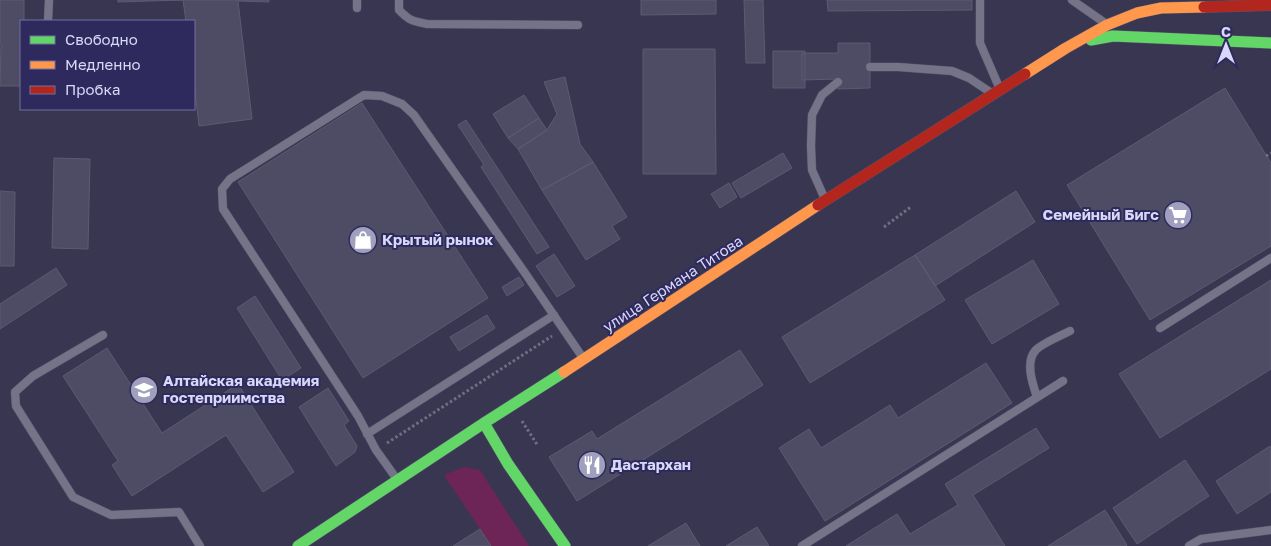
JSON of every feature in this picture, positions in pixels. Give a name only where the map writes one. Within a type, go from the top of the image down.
[{"type":"street","points":[[1066,48],[1144,0]]},
{"type":"street","points":[[1106,25],[1137,13],[1161,8],[1271,5]]},
{"type":"street","points":[[1066,48],[1094,39],[1113,36],[1271,43]]},
{"type":"street","name":"улица Германа Титова","points":[[298,546],[825,200],[1066,48]]},
{"type":"street","points":[[484,423],[508,464],[565,546]]},
{"type":"lane","points":[[48,20],[49,0]]},
{"type":"lane","points":[[399,0],[399,10],[408,19],[427,24],[578,25]]},
{"type":"lane","points":[[980,0],[980,43],[997,92]]},
{"type":"lane","points":[[1072,0],[1106,25]]},
{"type":"lane","points":[[870,67],[952,71],[997,92]]},
{"type":"lane","points":[[825,200],[812,170],[812,115],[822,95],[838,82]]},
{"type":"lane","points":[[397,480],[376,450],[358,416],[222,209],[222,189],[230,179],[364,95],[382,96],[402,104],[414,115],[584,360]]},
{"type":"lane","points":[[1160,328],[1271,258]]},
{"type":"lane","points":[[367,434],[554,316]]},
{"type":"lane","points":[[1037,397],[1031,379],[1031,359],[1035,350],[1070,331]]},
{"type":"lane","points":[[103,335],[33,376],[15,392],[16,406],[73,497],[111,515],[179,512],[200,546]]},
{"type":"lane","points":[[802,546],[1063,381]]},
{"type":"lane","points":[[1189,546],[1201,539],[1271,530]]},
{"type":"path","points":[[1266,156],[1271,153]]},
{"type":"path","points":[[884,227],[912,206]]},
{"type":"path","points":[[376,450],[564,329]]},
{"type":"path","points":[[522,420],[538,446]]},
{"type":"shaded area","points":[[464,467],[480,470],[529,546],[491,546],[444,475]]},
{"type":"building","points":[[0,0],[24,0],[24,20],[20,20],[20,86],[0,86]]},
{"type":"building","points":[[118,0],[183,0],[118,2]]},
{"type":"building","points":[[183,0],[269,0],[269,2],[238,1],[252,119],[199,126],[195,91],[195,20],[186,20]]},
{"type":"building","points":[[641,0],[716,0],[716,14],[641,15]]},
{"type":"building","points":[[744,0],[763,0],[765,63],[746,63]]},
{"type":"building","points":[[827,0],[972,0],[972,10],[828,11]]},
{"type":"building","points":[[838,43],[870,43],[870,88],[838,89],[838,79],[802,80],[802,53],[838,53]]},
{"type":"building","points":[[643,49],[715,49],[716,174],[643,174]]},
{"type":"building","points":[[773,51],[805,51],[805,88],[773,88]]},
{"type":"building","points":[[565,77],[580,144],[593,162],[542,190],[518,149],[547,130],[557,114],[544,82]]},
{"type":"building","name":"Семейный Бигс","points":[[1225,88],[1271,163],[1271,246],[1150,320],[1067,185]]},
{"type":"building","points":[[524,95],[539,118],[508,138],[493,114]]},
{"type":"building","name":"Крытый рынок","points":[[362,103],[488,298],[363,378],[238,182]]},
{"type":"building","points":[[539,118],[547,130],[518,149],[508,138]]},
{"type":"building","points":[[466,120],[549,247],[537,254],[481,167],[484,165],[458,125]]},
{"type":"building","points":[[783,153],[792,168],[741,198],[732,183]]},
{"type":"building","points":[[54,158],[90,159],[88,249],[52,248]]},
{"type":"building","points":[[593,162],[627,217],[612,226],[620,239],[586,260],[542,190]]},
{"type":"building","points":[[729,183],[737,197],[720,208],[711,194]]},
{"type":"building","points":[[0,191],[15,192],[14,266],[0,266]]},
{"type":"building","points":[[1016,191],[1035,222],[935,286],[915,255]]},
{"type":"building","points":[[554,254],[575,286],[557,297],[536,266]]},
{"type":"building","points":[[915,255],[945,300],[810,383],[782,337]]},
{"type":"building","points":[[1033,260],[1059,304],[992,344],[965,300]]},
{"type":"building","points":[[56,268],[67,285],[0,329],[0,304]]},
{"type":"building","points":[[519,277],[524,285],[507,296],[502,287]]},
{"type":"building","points":[[1271,280],[1271,369],[1160,438],[1119,374]]},
{"type":"building","points":[[255,296],[301,368],[282,380],[237,308]]},
{"type":"building","points":[[487,315],[495,328],[459,351],[450,337]]},
{"type":"building","points":[[107,348],[162,433],[238,384],[294,472],[263,492],[226,435],[132,496],[112,465],[118,461],[63,376]]},
{"type":"building","points":[[740,350],[763,385],[577,501],[549,457],[592,431],[597,439]]},
{"type":"building","points":[[986,363],[1012,403],[825,521],[779,448],[809,429],[821,448],[890,405],[898,418]]},
{"type":"building","points":[[328,388],[349,421],[344,425],[357,446],[355,452],[336,466],[299,407]]},
{"type":"building","points":[[1036,428],[1049,448],[973,495],[1005,546],[846,546],[897,514],[910,534],[958,505],[945,484]]},
{"type":"building","points":[[1270,446],[1271,492],[1237,514],[1216,481]]},
{"type":"building","points":[[1185,460],[1209,496],[1137,544],[1113,508]]},
{"type":"building","points":[[1105,510],[1126,546],[1048,546]]},
{"type":"building","points":[[686,523],[700,546],[648,546]]},
{"type":"building","points":[[757,527],[769,546],[726,546]]},
{"type":"building","points":[[480,529],[491,546],[453,546]]},
{"type":"traffic: fast","points":[[1091,40],[1113,36],[1271,43]]},
{"type":"traffic: fast","points":[[298,546],[564,372]]},
{"type":"traffic: fast","points":[[484,423],[508,464],[565,546]]},
{"type":"traffic: slow","points":[[1025,74],[1107,25],[1137,13],[1161,8],[1204,7]]},
{"type":"traffic: slow","points":[[564,372],[818,205]]},
{"type":"traffic: jam","points":[[1204,7],[1271,5]]},
{"type":"traffic: jam","points":[[818,205],[1025,74]]},
{"type":"place","name":"Семейный Бигс","points":[[1178,215]]},
{"type":"place","name":"Крытый рынок","points":[[363,240]]},
{"type":"place","name":"Алтайская академия гостеприимства","points":[[144,390]]},
{"type":"place","name":"Дастархан","points":[[592,465]]}]
